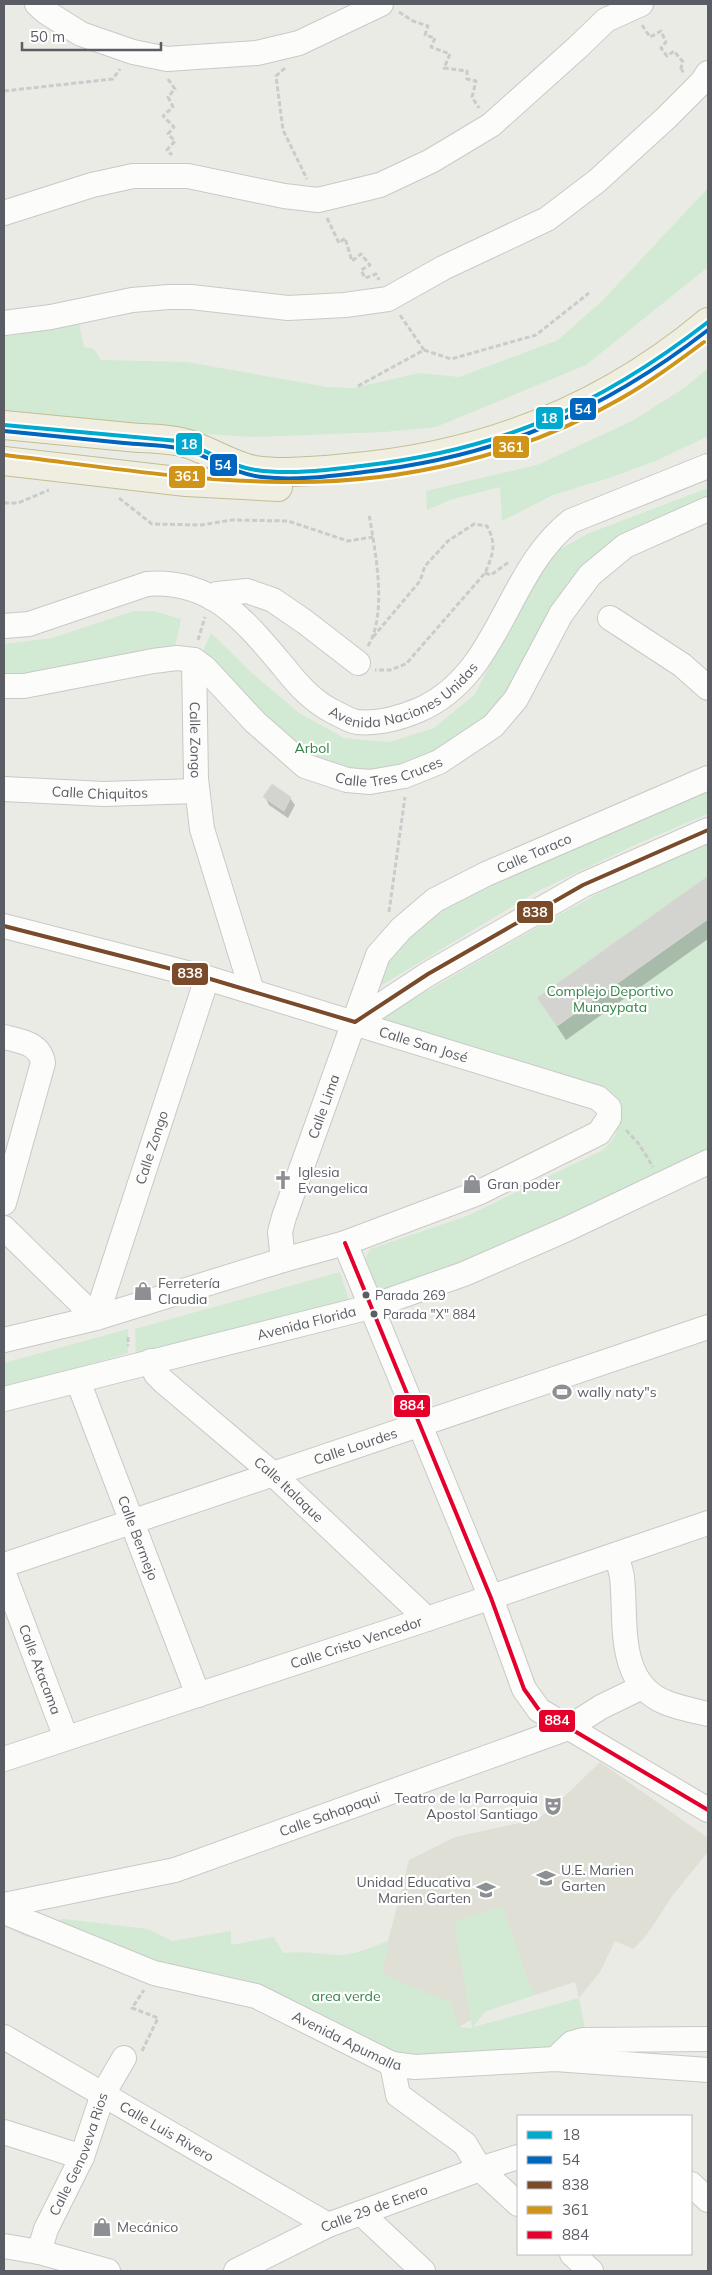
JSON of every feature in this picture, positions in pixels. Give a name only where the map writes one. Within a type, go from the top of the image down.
[{"type":"highway","points":[[4,425],[184,443],[254,470],[321,470],[387,465],[462,451],[522,432],[576,409],[627,381],[679,346],[708,322]]},
{"type":"highway","points":[[4,461],[186,482],[254,487],[323,488],[393,481],[463,468],[527,449],[584,425],[641,395],[690,362],[708,347]]},
{"type":"street","points":[[37,4],[46,12],[81,34],[133,52],[167,59],[257,53],[299,43],[390,8]]},
{"type":"street","points":[[4,213],[92,185],[133,176],[188,176],[284,196],[318,200],[380,185],[431,162],[492,125],[578,47],[610,12],[644,12]]},
{"type":"street","points":[[4,323],[50,317],[132,300],[169,297],[191,297],[288,308],[346,305],[388,299],[443,268],[546,220],[596,181],[705,77]]},
{"type":"street","name":"Avenida Naciones Unidas","points":[[4,626],[29,624],[147,584],[162,583],[188,586],[212,598],[236,615],[260,639],[294,680],[322,707],[355,722],[380,722],[405,716],[425,707],[452,689],[479,661],[502,623],[532,564],[556,532],[570,521],[708,466]]},
{"type":"street","name":"Calle Tres Cruces","points":[[194,660],[205,668],[255,722],[305,766],[347,780],[370,782],[404,776],[439,762],[493,726],[516,699],[561,614],[590,575],[625,546],[708,509]]},
{"type":"street","points":[[212,598],[217,594],[248,591],[273,600],[358,663]]},
{"type":"street","points":[[610,618],[682,665],[708,688]]},
{"type":"street","points":[[4,686],[24,686],[153,661],[177,658],[194,660]]},
{"type":"street","name":"Calle Zongo","points":[[194,660],[197,791],[202,829],[252,991]]},
{"type":"street","name":"Calle Taraco","points":[[378,955],[400,929],[436,900],[486,874],[708,778]]},
{"type":"street","name":"Calle Chiquitos","points":[[4,789],[104,794],[197,791]]},
{"type":"street","points":[[355,1022],[428,974],[583,885],[708,830]]},
{"type":"street","name":"Calle San José","points":[[4,926],[208,978],[598,1098],[609,1108],[609,1130]]},
{"type":"street","name":"Calle Lima","points":[[283,1260],[280,1238],[284,1217],[378,955]]},
{"type":"street","name":"Calle Zongo","points":[[96,1318],[208,978]]},
{"type":"street","points":[[4,1037],[22,1041],[35,1048],[40,1052],[43,1062],[4,1203]]},
{"type":"street","points":[[4,1340],[96,1318],[283,1260],[345,1243],[478,1193],[609,1130]]},
{"type":"street","name":"Avenida Florida","points":[[4,1399],[370,1308],[464,1274],[707,1168]]},
{"type":"street","points":[[4,1228],[96,1318]]},
{"type":"street","points":[[345,1243],[490,1598],[524,1689],[539,1710],[708,1810]]},
{"type":"street","name":"Calle Lourdes","points":[[4,1565],[708,1327]]},
{"type":"street","name":"Calle Italaque","points":[[151,1361],[156,1374],[163,1381],[273,1474],[427,1619]]},
{"type":"street","name":"Calle Bermejo","points":[[78,1381],[198,1695]]},
{"type":"street","name":"Calle Cristo Vencedor","points":[[4,1759],[490,1598],[708,1523]]},
{"type":"street","points":[[616,1555],[622,1576],[626,1645],[632,1666],[642,1687],[666,1703],[708,1714]]},
{"type":"street","name":"Calle Atacama","points":[[4,1574],[66,1738]]},
{"type":"street","name":"Calle Sahapaqui","points":[[4,1905],[175,1870],[568,1728],[601,1707],[642,1687]]},
{"type":"street","name":"Avenida Apumalla","points":[[4,1912],[154,1974],[256,1996],[392,2064],[415,2067],[555,2059],[708,2070]]},
{"type":"street","name":"Calle Luis Rivero","points":[[4,2037],[328,2225]]},
{"type":"street","points":[[555,2059],[572,2043],[583,2040],[708,2039]]},
{"type":"street","name":"Calle Genoveva Rios","points":[[39,2252],[46,2229],[82,2157],[103,2094],[124,2058]]},
{"type":"street","points":[[392,2064],[398,2095],[465,2144],[480,2169],[517,2203]]},
{"type":"street","points":[[4,2132],[82,2157]]},
{"type":"street","name":"Calle 29 de Enero","points":[[236,2271],[328,2225],[517,2156]]},
{"type":"street","points":[[692,2183],[708,2182]]},
{"type":"street","points":[[692,2184],[708,2200]]},
{"type":"street","points":[[362,2214],[423,2271]]},
{"type":"street","points":[[4,2246],[39,2252],[108,2271]]},
{"type":"street","points":[[573,2255],[591,2271]]},
{"type":"path","points":[[390,8],[413,21],[428,26],[425,35],[435,38],[431,47],[450,54],[444,68],[468,71],[467,79],[476,81],[472,97],[492,125]]},
{"type":"path","points":[[644,12],[641,25],[650,38],[660,31],[666,42],[660,48],[667,56],[674,51],[683,62],[680,71],[705,77]]},
{"type":"path","points":[[4,91],[113,79],[133,52]]},
{"type":"path","points":[[167,59],[161,71],[175,89],[168,97],[173,107],[163,116],[174,127],[168,134],[175,141],[167,150],[177,159],[168,176]]},
{"type":"path","points":[[424,350],[451,359],[536,335],[589,293]]},
{"type":"path","points":[[4,503],[18,503],[48,490],[57,490]]},
{"type":"path","points":[[118,497],[152,524],[201,526],[232,520],[288,521],[348,541],[373,537]]},
{"type":"path","points":[[370,514],[379,597],[373,637]]},
{"type":"path","points":[[474,524],[487,526],[494,538],[493,555],[485,573],[406,664],[390,670],[378,671],[358,663],[373,637],[420,581],[425,566],[448,541],[474,524]]},
{"type":"path","points":[[194,660],[199,636],[212,598]]},
{"type":"path","points":[[388,921],[405,806],[404,776]]},
{"type":"path","points":[[609,1130],[639,1144],[654,1169]]},
{"type":"path","points":[[124,2058],[138,2061],[158,2018],[132,2008],[154,1974]]},
{"type":"shaded area","name":"U.E. Marien Garten","points":[[600,1762],[708,1838],[708,1852],[673,1895],[646,1936],[633,1949],[615,1941],[600,1972],[579,1998],[575,1982],[486,2011],[459,2027],[382,1974],[388,1941],[409,1860],[455,1837],[538,1819]]},
{"type":"green space","points":[[708,188],[708,267],[586,365],[436,427],[385,432],[253,437],[136,430],[4,413],[4,337],[79,323],[84,347],[94,349],[101,360],[187,362],[327,387],[353,388],[419,373],[459,377],[558,340],[603,300]]},
{"type":"green space","points":[[708,368],[708,436],[658,460],[612,477],[553,495],[502,521],[500,487],[453,499],[427,510],[426,491],[537,465],[634,420],[687,386]]},
{"type":"green space","name":"Arbol","points":[[708,488],[708,515],[607,560],[495,728],[347,786],[199,660],[211,633],[252,673],[299,713],[344,738],[389,742],[434,728],[475,694],[537,572],[557,551],[587,534]]},
{"type":"green space","points":[[134,611],[154,611],[181,619],[172,661],[4,681],[4,644],[52,638]]},
{"type":"green space","points":[[708,783],[708,814],[639,843],[536,892],[372,991],[385,951],[456,899]]},
{"type":"green space","name":"Complejo Deportivo Munaypata","points":[[708,843],[708,1155],[611,1201],[380,1296],[376,1291],[365,1260],[370,1249],[467,1216],[603,1150],[614,1137],[617,1124],[616,1112],[366,1017],[406,1003],[548,921],[649,866]]},
{"type":"green space","points":[[340,1272],[349,1300],[136,1358],[135,1329]]},
{"type":"green space","points":[[128,1329],[128,1353],[4,1389],[4,1363]]},
{"type":"green space","name":"area verde","points":[[502,1906],[534,1995],[486,2011],[473,2027],[579,1998],[589,2048],[439,2067],[66,1947],[24,1936],[8,1927],[64,1919],[148,1929],[172,1941],[231,1931],[231,1945],[274,1937],[283,1953],[303,1952],[344,1955],[388,1941],[382,1974],[450,2002],[459,2027],[472,2028],[454,1922]]},
{"type":"building","points":[[272,784],[291,797],[284,811],[263,797]]},
{"type":"building","points":[[708,876],[708,919],[557,1026],[537,998]]},
{"type":"transit line","name":"18","points":[[4,425],[178,441],[236,465],[256,470],[295,472],[411,459],[458,449],[503,436],[587,401],[667,352],[708,322]]},
{"type":"transit line","name":"54","points":[[4,431],[171,447],[199,454],[240,472],[262,477],[301,478],[413,465],[459,455],[504,442],[588,407],[628,385],[708,330]]},
{"type":"transit line","name":"361","points":[[5,455],[143,472],[248,481],[326,481],[370,478],[413,472],[457,463],[541,437],[620,399],[642,386],[704,342]]},
{"type":"transit line","name":"838","points":[[4,926],[207,978],[355,1022],[428,974],[583,885],[708,830]]},
{"type":"transit line","name":"884","points":[[345,1243],[491,1598],[524,1689],[539,1710],[708,1810]]},
{"type":"place","name":"Iglesia Evangelica","points":[[283,1180]]},
{"type":"place","name":"Gran poder","points":[[472,1184]]},
{"type":"place","name":"Ferretería Claudia","points":[[143,1291]]},
{"type":"place","name":"Parada 269","points":[[366,1295]]},
{"type":"place","name":"Parada \"X\" 884","points":[[374,1314]]},
{"type":"place","name":"wally naty\"s","points":[[562,1392]]},
{"type":"place","name":"Teatro de la Parroquia Apostol Santiago","points":[[553,1806]]},
{"type":"place","name":"U.E. Marien Garten","points":[[546,1878]]},
{"type":"place","name":"Unidad Educativa Marien Garten","points":[[486,1890]]},
{"type":"place","name":"Mecánico","points":[[102,2227]]}]
